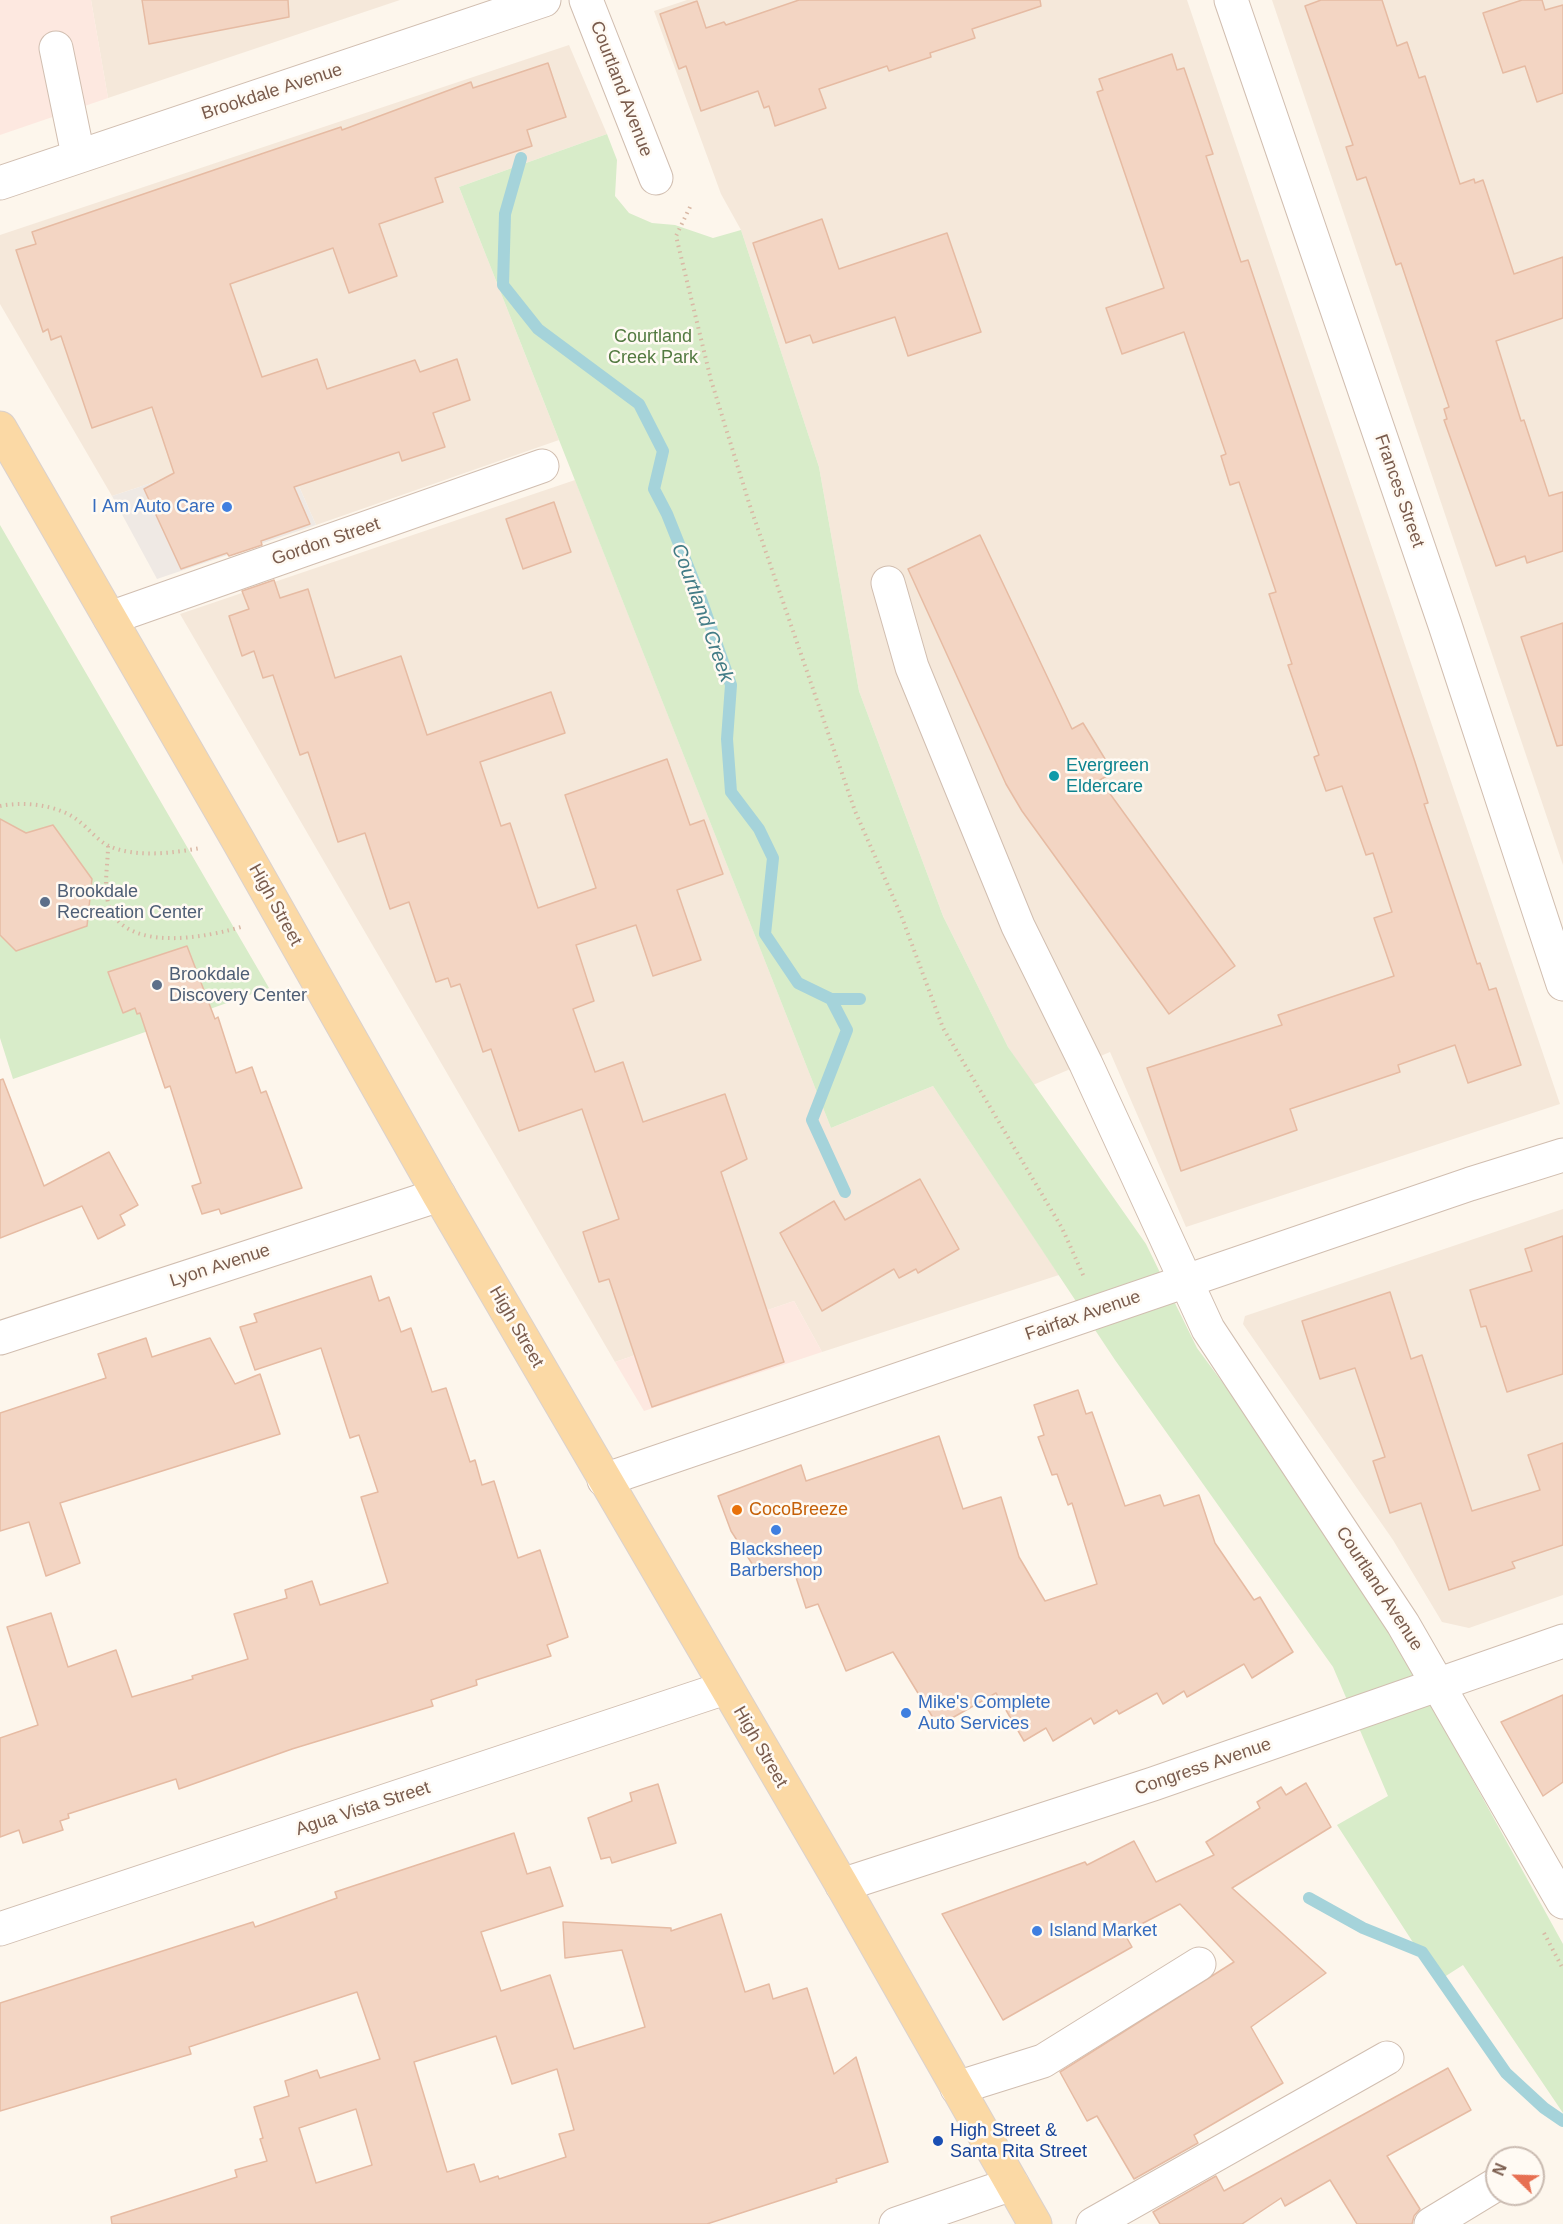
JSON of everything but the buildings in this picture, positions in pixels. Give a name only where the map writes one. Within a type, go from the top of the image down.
[{"type":"main road","name":"High Street","points":[[0,428],[281,915],[439,1195],[842,1885],[1035,2224]]},
{"type":"street","name":"Brookdale Avenue","points":[[0,183],[544,0]]},
{"type":"street","name":"Courtland Avenue","points":[[586,0],[656,178]]},
{"type":"street","name":"Frances Street","points":[[1231,0],[1445,625],[1563,984]]},
{"type":"street","points":[[56,48],[78,155]]},
{"type":"street","name":"Gordon Street","points":[[110,618],[542,466]]},
{"type":"street","name":"Courtland Avenue","points":[[888,583],[912,667],[1018,926],[1086,1064],[1208,1329],[1403,1624],[1563,1902]]},
{"type":"street","name":"Fairfax Avenue","points":[[604,1480],[1470,1184],[1563,1155]]},
{"type":"street","name":"Lyon Avenue","points":[[0,1338],[439,1195]]},
{"type":"street","name":"Congress Avenue","points":[[842,1885],[1153,1784],[1563,1641]]},
{"type":"street","name":"Agua Vista Street","points":[[0,1929],[725,1688]]},
{"type":"street","points":[[957,2088],[1043,2061],[1198,1964]]},
{"type":"street","points":[[1093,2224],[1387,2058]]},
{"type":"street","points":[[896,2224],[1012,2184]]},
{"type":"street","points":[[1431,2224],[1485,2191]]},
{"type":"path","points":[[690,207],[676,236],[711,380],[749,503],[855,811],[901,915],[943,1028],[1062,1228],[1098,1311]]},
{"type":"path","points":[[0,806],[29,805],[59,810],[75,818],[108,846],[145,852],[171,853],[239,842]]},
{"type":"path","points":[[108,846],[106,888],[109,907],[118,920],[134,931],[155,936],[197,937],[218,934],[281,915]]},
{"type":"shaded area","points":[[0,0],[91,0],[108,98],[0,135]]},
{"type":"shaded area","points":[[91,0],[400,0],[108,98]]},
{"type":"shaded area","points":[[687,0],[1187,0],[1560,1104],[1186,1227],[1110,1052],[1033,1085],[1008,1047],[943,916],[859,691],[819,467],[741,230],[721,194],[654,11]]},
{"type":"shaded area","points":[[1272,0],[1563,0],[1563,865]]},
{"type":"shaded area","points":[[569,45],[607,134],[459,187],[559,440],[316,525],[279,441],[112,496],[0,304],[0,235]]},
{"type":"shaded area","name":"I Am Auto Care","points":[[279,441],[316,525],[157,579],[112,496]]},
{"type":"shaded area","points":[[575,480],[831,1128],[933,1086],[1059,1275],[822,1352],[794,1301],[615,1362],[180,614]]},
{"type":"shaded area","points":[[1563,1209],[1563,1595],[1469,1628],[1442,1622],[1393,1540],[1243,1324],[1245,1316]]},
{"type":"shaded area","points":[[794,1301],[822,1352],[644,1411],[615,1362]]},
{"type":"green space","name":"Courtland Creek Park","points":[[607,134],[617,160],[615,196],[629,213],[652,223],[675,225],[713,238],[741,230],[819,467],[859,691],[943,916],[1008,1047],[1146,1244],[1197,1348],[1271,1448],[1384,1619],[1563,1944],[1563,2113],[1463,1965],[1438,1981],[1337,1825],[1388,1796],[1333,1667],[1115,1360],[933,1086],[831,1128],[459,187]]},
{"type":"green space","points":[[0,525],[269,988],[13,1079],[0,1038]]},
{"type":"waterway","name":"Courtland Creek","points":[[521,158],[505,214],[503,285],[538,329],[639,404],[663,451],[654,489],[667,514],[701,599],[731,685],[727,739],[731,792],[759,829],[773,858],[765,934],[798,983],[831,999],[847,1030],[812,1120],[845,1192]]},
{"type":"waterway","points":[[831,999],[860,999]]},
{"type":"waterway","name":"Courtland Creek","points":[[1309,1898],[1363,1928],[1422,1952],[1506,2073],[1544,2108],[1563,2121]]},
{"type":"place","name":"I Am Auto Care","points":[[227,507]]},
{"type":"place","name":"Evergreen Eldercare","points":[[1054,776]]},
{"type":"place","name":"Brookdale Recreation Center","points":[[45,902]]},
{"type":"place","name":"Brookdale Discovery Center","points":[[157,985]]},
{"type":"place","name":"CocoBreeze","points":[[737,1510]]},
{"type":"place","name":"Blacksheep Barbershop","points":[[776,1530]]},
{"type":"place","name":"Mike's Complete Auto Services","points":[[906,1713]]},
{"type":"place","name":"Island Market","points":[[1037,1931]]},
{"type":"place","name":"High Street & Santa Rita Street","points":[[938,2141]]}]
